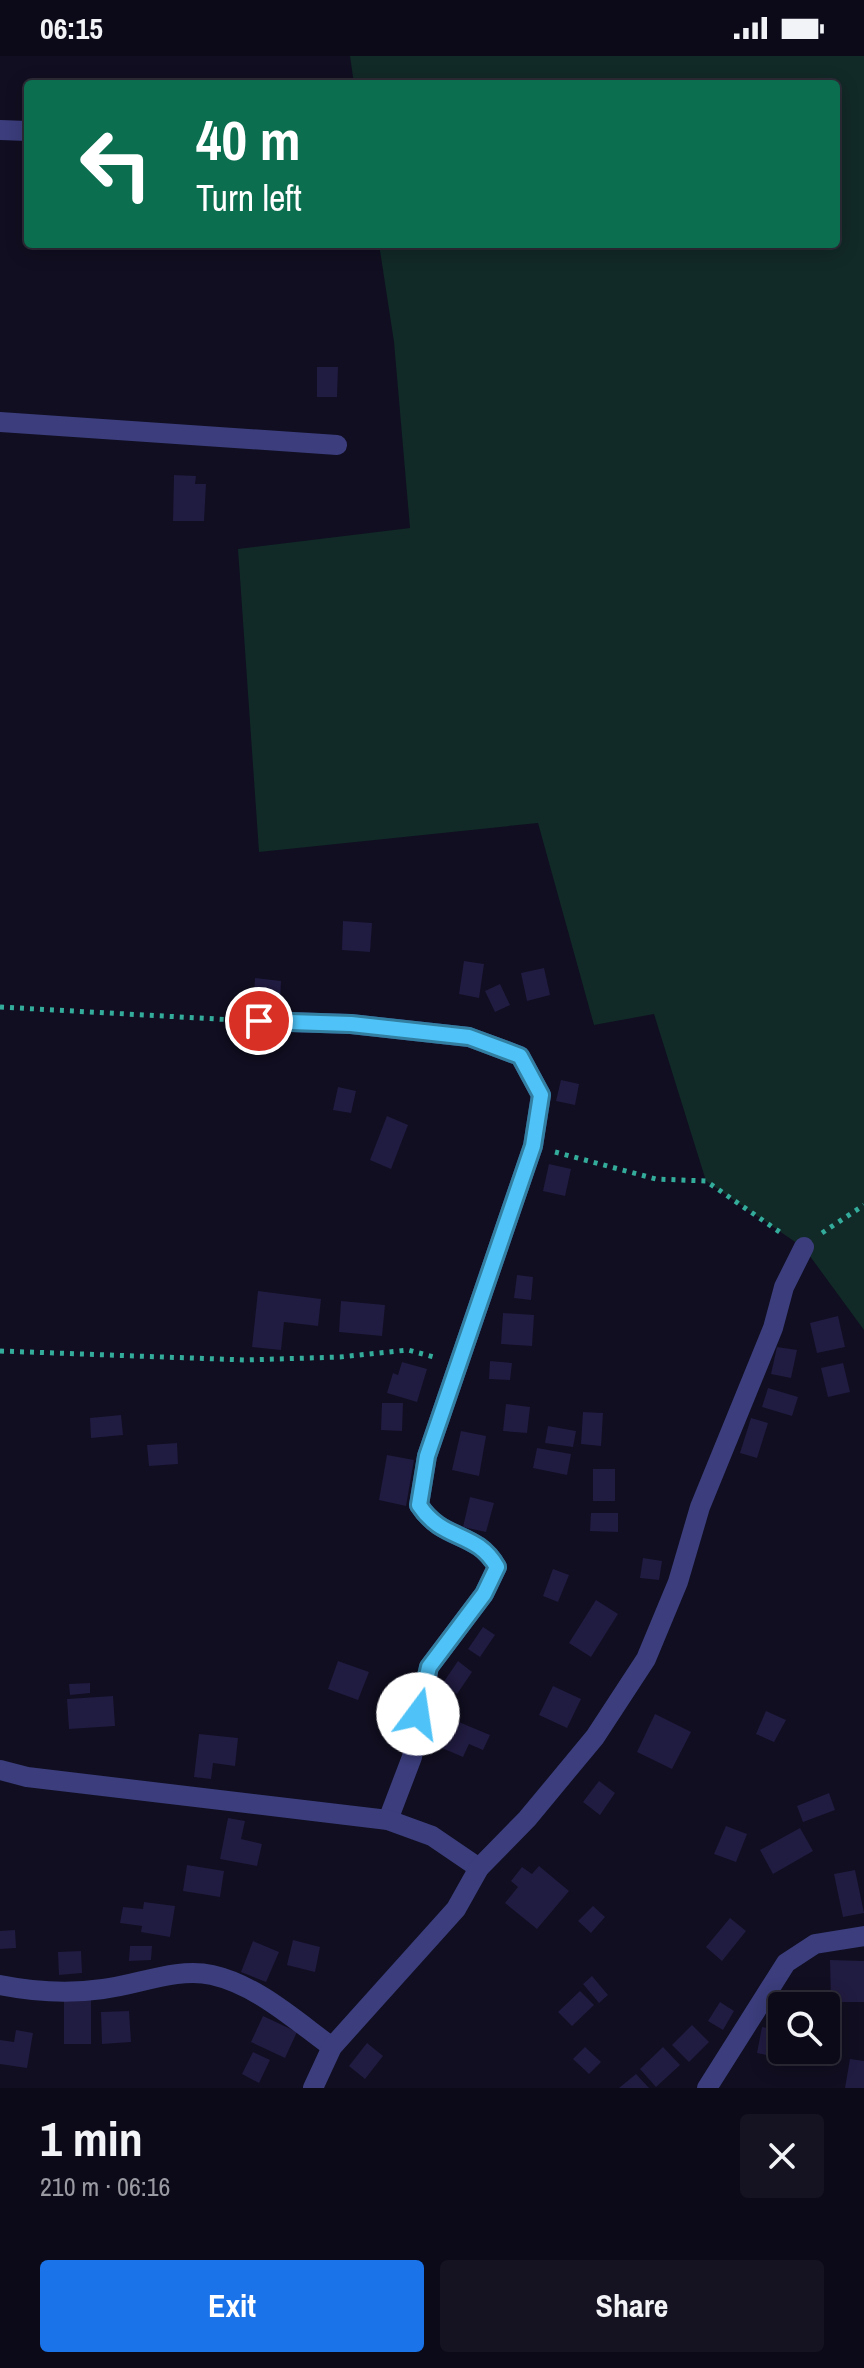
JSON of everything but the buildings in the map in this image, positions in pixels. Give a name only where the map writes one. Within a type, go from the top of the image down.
[{"type":"street","points":[[0,130],[24,131]]},
{"type":"street","points":[[0,422],[337,445]]},
{"type":"street","points":[[259,1021],[351,1024],[469,1037],[520,1056],[541,1095],[533,1146],[427,1456],[419,1505],[431,1523],[487,1549],[497,1567],[484,1594],[429,1667],[412,1757],[388,1820]]},
{"type":"street","points":[[313,2088],[332,2047],[456,1909],[479,1868],[527,1819],[595,1737],[646,1659],[678,1582],[700,1507],[773,1328],[784,1287],[804,1247]]},
{"type":"street","points":[[0,1770],[27,1777],[388,1820],[432,1836],[479,1868]]},
{"type":"street","points":[[707,2088],[786,1963],[815,1944],[864,1936]]},
{"type":"street","points":[[0,1985],[55,1993],[104,1989],[174,1975],[212,1975],[263,1998],[332,2047]]},
{"type":"path","points":[[0,1007],[259,1021]]},
{"type":"path","points":[[533,1146],[656,1179],[706,1181],[804,1247],[864,1205]]},
{"type":"path","points":[[0,1351],[245,1360],[340,1357],[408,1350],[458,1364]]},
{"type":"green space","points":[[350,56],[864,56],[864,1330],[804,1248],[706,1181],[654,1014],[594,1025],[538,823],[259,852],[238,549],[410,528],[394,342],[380,248],[840,248],[840,80],[353,80]]},
{"type":"route","points":[[259,1021],[351,1024],[469,1037],[520,1056],[541,1095],[533,1146],[427,1456],[419,1505],[431,1523],[487,1549],[497,1567],[484,1594],[429,1667],[418,1714]]}]
